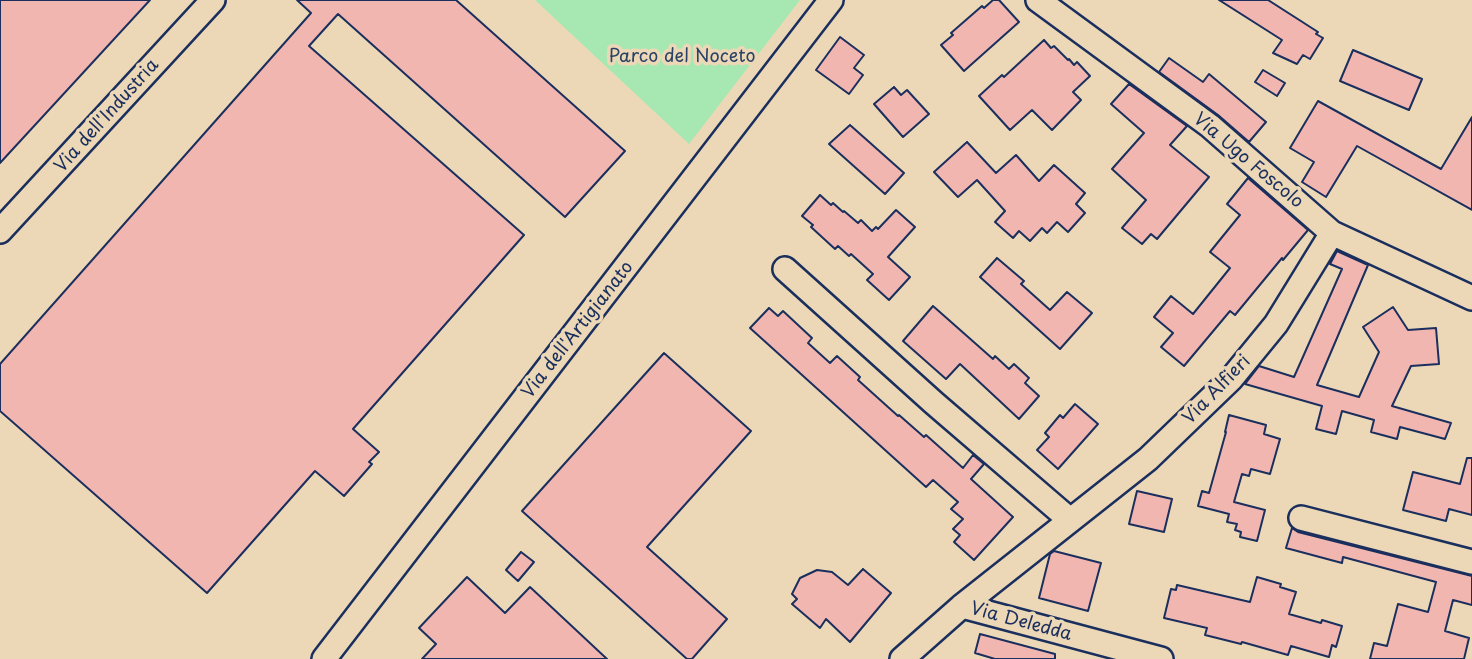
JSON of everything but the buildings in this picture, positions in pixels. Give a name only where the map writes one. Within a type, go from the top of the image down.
[{"type":"street","name":"Via dell'Industria","points":[[0,231],[213,0]]},
{"type":"street","name":"Via dell'Artigianato","points":[[324,659],[831,0]]},
{"type":"street","name":"Via Ugo Foscolo","points":[[1038,0],[1204,122],[1332,233],[1472,298]]},
{"type":"street","name":"Via Alfieri","points":[[902,659],[962,606],[1148,459],[1231,379],[1276,324],[1332,233]]},
{"type":"street","points":[[785,269],[1070,520]]},
{"type":"street","points":[[1301,518],[1472,562]]},
{"type":"street","name":"Via Deledda","points":[[962,606],[1161,659]]},
{"type":"green space","name":"Parco del Noceto","points":[[535,0],[800,0],[689,144]]}]
